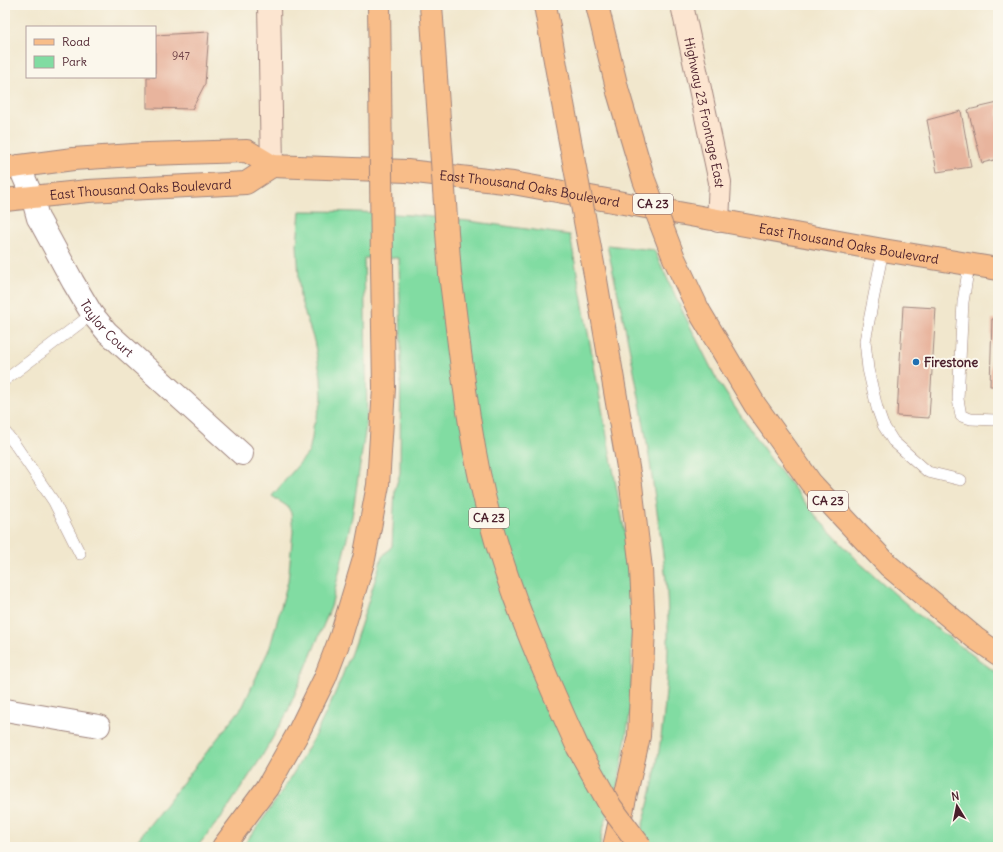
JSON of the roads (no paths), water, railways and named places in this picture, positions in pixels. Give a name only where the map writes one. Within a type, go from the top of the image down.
[{"type":"main road","points":[[270,5],[272,166]]},
{"type":"main road","points":[[223,847],[267,788],[298,734],[325,678],[341,636],[364,559],[378,485],[384,388],[379,5]]},
{"type":"main road","name":"CA 23","points":[[431,5],[450,274],[473,445],[489,516],[508,581],[536,654],[578,748],[611,807],[641,847]]},
{"type":"main road","points":[[545,5],[596,280],[631,485],[641,568],[644,628],[639,736],[614,847]]},
{"type":"main road","name":"CA 23","points":[[597,5],[618,92],[644,180],[674,258],[699,311],[755,405],[812,483],[889,566],[975,638],[998,654]]},
{"type":"main road","name":"Highway 23 Frontage East","points":[[682,5],[720,182],[718,221]]},
{"type":"main road","name":"East Thousand Oaks Boulevard","points":[[12,167],[73,159],[148,154],[247,151],[272,166],[407,171],[513,183],[718,221],[998,269]]},
{"type":"main road","name":"East Thousand Oaks Boulevard","points":[[5,200],[32,196],[103,190],[246,183],[272,166]]},
{"type":"street","name":"Taylor Court","points":[[12,167],[32,196],[38,218],[92,314],[107,332],[242,454]]},
{"type":"street","points":[[5,710],[99,726]]},
{"type":"lane","points":[[883,250],[865,341],[868,369],[877,408],[883,424],[894,441],[928,472],[961,480]]},
{"type":"lane","points":[[969,265],[963,302],[958,406],[961,416],[971,419],[995,420]]},
{"type":"lane","points":[[5,380],[92,314]]},
{"type":"lane","points":[[5,432],[54,502],[80,554]]},
{"type":"place","name":"Firestone","points":[[916,362]]}]
